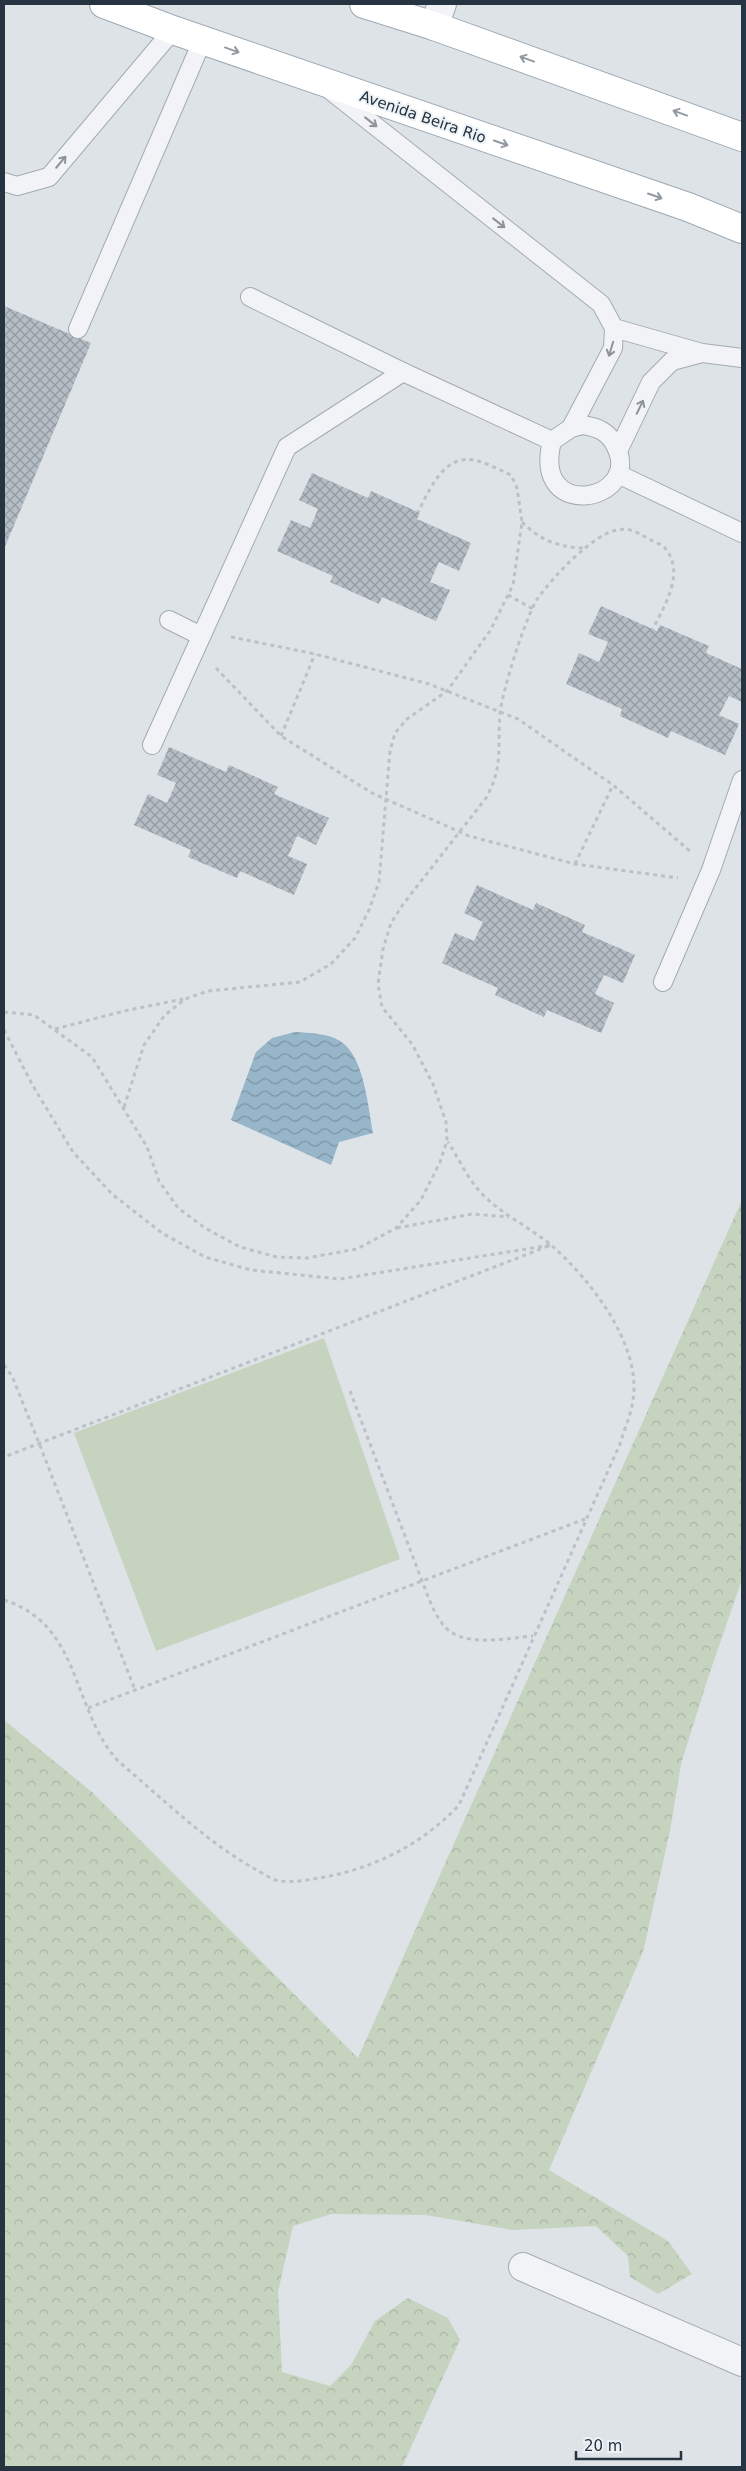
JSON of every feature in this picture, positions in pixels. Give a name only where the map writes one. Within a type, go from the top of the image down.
[{"type":"main road","name":"Avenida Beira Rio","points":[[104,4],[319,81],[679,204],[742,229]]},
{"type":"main road","points":[[364,4],[438,15],[735,133]]},
{"type":"street","points":[[523,2267],[742,2362]]},
{"type":"lane","points":[[4,182],[17,186],[49,177],[173,30]]},
{"type":"lane","points":[[78,329],[203,39]]},
{"type":"lane","points":[[319,81],[601,304],[614,328],[613,348],[571,428],[552,441],[549,454],[550,471],[559,487],[579,497],[597,494],[612,484],[618,474],[620,462],[618,450],[613,440],[605,432],[594,427],[571,428]]},
{"type":"lane","points":[[250,297],[403,372],[552,441]]},
{"type":"lane","points":[[614,328],[702,353],[742,358]]},
{"type":"lane","points":[[618,450],[651,382],[672,361],[702,353]]},
{"type":"lane","points":[[152,746],[287,447],[403,372]]},
{"type":"lane","points":[[618,474],[742,532]]},
{"type":"lane","points":[[169,620],[200,638]]},
{"type":"lane","points":[[663,982],[708,876],[742,780]]},
{"type":"path","points":[[55,1029],[124,1011],[185,999],[208,991],[300,982],[331,964],[355,938],[369,910],[379,882],[390,751],[395,733],[407,719],[447,691],[490,631],[513,585],[522,522],[517,488],[510,475],[477,460],[459,460],[444,468],[432,484],[418,512]]},
{"type":"path","points":[[522,522],[539,537],[555,544],[583,548]]},
{"type":"path","points":[[396,1228],[421,1200],[440,1162],[447,1141],[446,1122],[433,1084],[412,1044],[382,1007],[378,984],[383,949],[391,923],[458,832],[486,798],[495,782],[500,756],[500,712],[518,646],[537,599],[583,548],[616,530],[629,529],[665,547],[674,564],[673,579],[668,597],[653,630]]},
{"type":"path","points":[[508,595],[533,608]]},
{"type":"path","points":[[200,638],[315,654],[429,684],[518,719],[613,785],[708,876]]},
{"type":"path","points":[[200,638],[281,736],[372,793],[458,832],[575,864],[708,876]]},
{"type":"path","points":[[281,736],[315,654]]},
{"type":"path","points":[[575,864],[613,785]]},
{"type":"path","points":[[124,1108],[144,1045],[164,1016],[185,999]]},
{"type":"path","points":[[4,1012],[34,1015],[92,1057],[147,1146],[159,1181],[178,1208],[205,1228],[240,1247],[277,1257],[307,1258],[357,1249],[396,1228],[472,1214],[510,1217]]},
{"type":"path","points":[[4,1030],[33,1086],[73,1152],[112,1194],[162,1233],[205,1257],[251,1270],[340,1279],[551,1245]]},
{"type":"path","points":[[4,1600],[22,1606],[40,1619],[60,1643],[104,1746],[118,1762],[232,1855],[275,1880],[299,1881],[336,1876],[387,1859],[441,1824],[458,1805],[620,1444],[633,1400],[631,1361],[619,1330],[599,1296],[551,1245],[510,1217],[477,1187],[447,1141]]},
{"type":"path","points":[[4,1457],[551,1245]]},
{"type":"path","points":[[4,1365],[12,1376],[135,1690]]},
{"type":"path","points":[[350,1391],[432,1607],[446,1628],[482,1641],[534,1636]]},
{"type":"path","points":[[88,1708],[586,1519]]},
{"type":"green space","points":[[742,1200],[742,1579],[681,1764],[670,1831],[643,1952],[549,2170],[668,2241],[692,2274],[658,2294],[630,2277],[628,2256],[596,2226],[513,2230],[426,2215],[331,2214],[293,2226],[278,2292],[282,2372],[330,2386],[351,2365],[375,2321],[408,2298],[448,2318],[460,2340],[402,2467],[4,2467],[4,1720],[93,1793],[358,2058]]},
{"type":"green space","points":[[324,1338],[400,1559],[156,1651],[74,1433]]},
{"type":"water","points":[[295,1032],[324,1035],[340,1041],[355,1058],[364,1082],[373,1133],[339,1142],[331,1165],[231,1120],[256,1052],[272,1038]]},
{"type":"building","points":[[4,306],[91,343],[4,549]]},
{"type":"building","points":[[312,473],[368,498],[371,491],[420,513],[417,519],[471,543],[459,571],[439,562],[430,582],[450,590],[436,621],[382,597],[379,604],[330,582],[333,576],[277,551],[291,520],[310,528],[318,509],[299,500]]},
{"type":"building","points":[[601,606],[657,631],[660,625],[709,646],[706,653],[742,669],[742,702],[729,696],[719,715],[739,724],[725,755],[671,731],[668,738],[620,716],[622,709],[566,684],[579,653],[599,662],[608,642],[588,634]]},
{"type":"building","points":[[169,747],[226,772],[229,765],[278,787],[274,794],[329,818],[316,845],[297,836],[288,856],[307,864],[294,895],[240,871],[237,878],[188,857],[191,850],[134,825],[148,794],[167,803],[176,783],[157,775]]},
{"type":"building","points":[[477,885],[533,910],[536,903],[585,925],[582,932],[635,955],[623,983],[604,975],[595,994],[614,1003],[601,1033],[547,1010],[544,1017],[495,995],[498,988],[442,963],[455,933],[474,941],[483,922],[464,913]]}]
